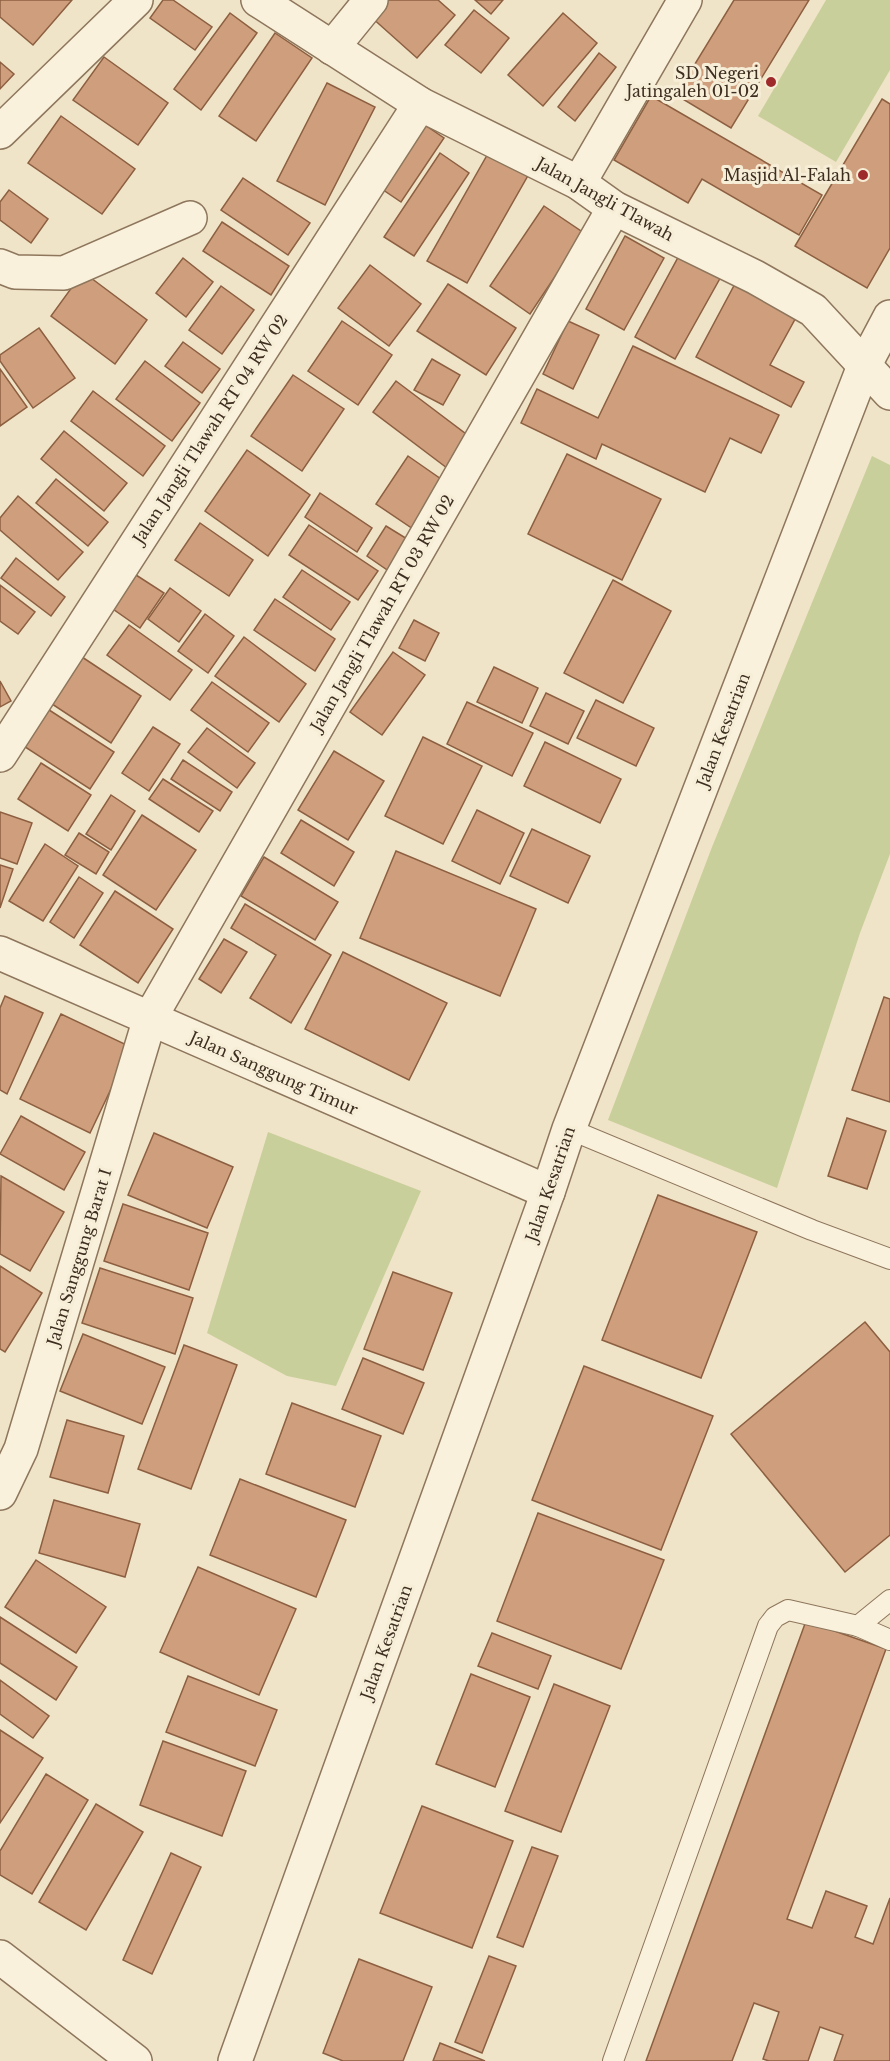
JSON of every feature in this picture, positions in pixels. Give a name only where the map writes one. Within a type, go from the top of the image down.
[{"type":"street","points":[[0,132],[136,0]]},
{"type":"street","name":"Jalan Jangli Tlawah","points":[[258,0],[420,104],[579,183],[614,208],[755,277],[813,310],[890,393]]},
{"type":"street","points":[[333,48],[371,0]]},
{"type":"street","points":[[579,183],[685,0]]},
{"type":"street","name":"Jalan Jangli Tlawah RT 04 RW 02","points":[[0,755],[420,104]]},
{"type":"street","name":"Jalan Jangli Tlawah RT 03 RW 02","points":[[150,1018],[614,208]]},
{"type":"street","points":[[0,266],[15,272],[64,273],[190,218]]},
{"type":"street","name":"Jalan Kesatrian","points":[[235,2061],[548,1192],[568,1129],[864,366],[890,317]]},
{"type":"street","name":"Jalan Sanggung Timur","points":[[0,953],[548,1192]]},
{"type":"street","name":"Jalan Sanggung Barat I","points":[[0,1493],[21,1449],[150,1018]]},
{"type":"street","points":[[0,1957],[135,2061]]},
{"type":"lane","points":[[568,1129],[812,1230],[890,1259]]},
{"type":"lane","points":[[858,1626],[890,1600]]},
{"type":"lane","points":[[614,2061],[768,1626],[775,1617],[788,1610],[858,1626],[890,1640]]},
{"type":"green space","points":[[826,0],[890,0],[890,70],[836,162],[758,116]]},
{"type":"green space","points":[[872,456],[890,465],[890,854],[860,933],[777,1188],[608,1120],[712,847]]},
{"type":"green space","points":[[268,1132],[421,1191],[336,1386],[287,1376],[207,1333]]},
{"type":"building","points":[[0,0],[72,0],[33,45],[0,17]]},
{"type":"building","points":[[163,0],[173,0],[212,27],[195,50],[150,18]]},
{"type":"building","points":[[385,0],[438,0],[455,15],[417,58],[370,16]]},
{"type":"building","points":[[475,0],[503,0],[491,14]]},
{"type":"building","points":[[734,0],[809,0],[731,128],[676,95]]},
{"type":"building","points":[[474,10],[509,38],[481,73],[445,45]]},
{"type":"building","points":[[230,13],[257,33],[201,110],[174,89]]},
{"type":"building","points":[[563,13],[597,43],[543,106],[508,75]]},
{"type":"building","points":[[275,33],[312,58],[256,141],[219,116]]},
{"type":"building","points":[[599,53],[616,67],[575,121],[558,107]]},
{"type":"building","points":[[104,57],[168,103],[138,145],[73,100]]},
{"type":"building","points":[[0,62],[14,74],[0,89]]},
{"type":"building","points":[[327,83],[375,107],[325,205],[277,181]]},
{"type":"building","points":[[651,96],[822,195],[799,235],[702,179],[688,203],[614,160]]},
{"type":"building","name":"Masjid Al-Falah","points":[[882,99],[890,104],[890,248],[867,288],[795,246]]},
{"type":"building","points":[[61,116],[135,169],[102,214],[28,163]]},
{"type":"building","points":[[419,121],[444,138],[401,202],[376,185]]},
{"type":"building","points":[[490,150],[530,172],[467,283],[427,261]]},
{"type":"building","points":[[440,153],[469,173],[414,256],[384,237]]},
{"type":"building","points":[[243,178],[310,223],[288,255],[221,210]]},
{"type":"building","points":[[9,190],[48,219],[31,243],[0,220],[0,202]]},
{"type":"building","points":[[544,206],[584,233],[530,314],[490,286]]},
{"type":"building","points":[[222,222],[289,266],[271,295],[203,251]]},
{"type":"building","points":[[625,236],[664,258],[624,330],[586,309]]},
{"type":"building","points":[[682,250],[723,273],[675,359],[635,337]]},
{"type":"building","points":[[183,258],[213,282],[186,317],[156,293]]},
{"type":"building","points":[[370,265],[421,304],[389,346],[338,308]]},
{"type":"building","points":[[83,272],[147,320],[115,364],[51,316]]},
{"type":"building","points":[[737,280],[799,312],[770,365],[804,382],[791,407],[696,357]]},
{"type":"building","points":[[448,284],[516,328],[486,375],[417,331]]},
{"type":"building","points":[[221,286],[254,310],[222,354],[189,330]]},
{"type":"building","points":[[342,321],[392,355],[358,405],[308,371]]},
{"type":"building","points":[[568,321],[599,335],[573,389],[543,374]]},
{"type":"building","points":[[39,328],[75,378],[33,408],[0,361],[0,355]]},
{"type":"building","points":[[183,342],[220,369],[202,393],[165,366]]},
{"type":"building","points":[[633,346],[779,415],[761,453],[730,438],[705,492],[602,444],[596,459],[521,423],[537,389],[598,418]]},
{"type":"building","points":[[432,359],[460,375],[443,405],[414,390]]},
{"type":"building","points":[[145,361],[200,403],[172,441],[116,399]]},
{"type":"building","points":[[0,369],[27,407],[0,426]]},
{"type":"building","points":[[293,375],[344,409],[302,471],[251,436]]},
{"type":"building","points":[[396,381],[470,437],[447,468],[373,412]]},
{"type":"building","points":[[93,391],[165,446],[143,476],[71,421]]},
{"type":"building","points":[[64,431],[127,483],[104,511],[41,459]]},
{"type":"building","points":[[247,450],[310,495],[268,556],[205,511]]},
{"type":"building","points":[[567,454],[661,499],[622,580],[528,534]]},
{"type":"building","points":[[408,456],[451,486],[419,533],[376,504]]},
{"type":"building","points":[[56,479],[108,522],[88,546],[36,503]]},
{"type":"building","points":[[320,493],[372,528],[357,552],[305,517]]},
{"type":"building","points":[[18,496],[83,552],[58,580],[0,530],[0,518]]},
{"type":"building","points":[[200,523],[253,560],[229,596],[175,560]]},
{"type":"building","points":[[309,525],[378,571],[358,600],[289,555]]},
{"type":"building","points":[[386,526],[417,545],[396,576],[367,556]]},
{"type":"building","points":[[16,558],[65,597],[51,616],[1,578]]},
{"type":"building","points":[[302,570],[350,602],[331,630],[283,597]]},
{"type":"building","points":[[136,575],[164,593],[140,628],[113,609]]},
{"type":"building","points":[[613,580],[671,611],[623,703],[564,673]]},
{"type":"building","points":[[0,585],[35,612],[18,634],[0,621]]},
{"type":"building","points":[[170,588],[201,611],[179,642],[148,619]]},
{"type":"building","points":[[275,599],[335,639],[315,671],[254,630]]},
{"type":"building","points":[[205,614],[234,636],[208,673],[178,651]]},
{"type":"building","points":[[414,620],[439,633],[425,661],[399,648]]},
{"type":"building","points":[[129,625],[192,670],[170,700],[107,655]]},
{"type":"building","points":[[244,637],[306,684],[279,722],[215,676]]},
{"type":"building","points":[[393,652],[425,675],[382,735],[350,712]]},
{"type":"building","points":[[82,657],[141,696],[111,743],[52,704]]},
{"type":"building","points":[[494,667],[538,688],[522,723],[477,702]]},
{"type":"building","points":[[0,681],[11,701],[0,707]]},
{"type":"building","points":[[212,682],[269,723],[248,752],[191,710]]},
{"type":"building","points":[[546,693],[584,711],[568,744],[530,726]]},
{"type":"building","points":[[596,700],[654,728],[636,766],[577,738]]},
{"type":"building","points":[[467,702],[533,733],[512,776],[447,744]]},
{"type":"building","points":[[43,706],[114,752],[90,789],[19,743]]},
{"type":"building","points":[[153,727],[180,744],[149,791],[122,773]]},
{"type":"building","points":[[207,728],[255,763],[237,788],[188,752]]},
{"type":"building","points":[[423,737],[482,766],[443,844],[385,816]]},
{"type":"building","points":[[545,742],[621,779],[600,823],[524,786]]},
{"type":"building","points":[[334,751],[384,781],[348,840],[298,810]]},
{"type":"building","points":[[183,760],[232,792],[220,811],[171,779]]},
{"type":"building","points":[[41,763],[91,795],[68,831],[18,799]]},
{"type":"building","points":[[163,779],[213,811],[199,832],[149,799]]},
{"type":"building","points":[[111,795],[135,811],[111,850],[86,834]]},
{"type":"building","points":[[477,810],[524,833],[500,884],[452,861]]},
{"type":"building","points":[[0,812],[32,823],[17,864],[0,858]]},
{"type":"building","points":[[142,815],[196,850],[156,910],[103,875]]},
{"type":"building","points":[[301,820],[354,852],[334,886],[281,853]]},
{"type":"building","points":[[532,829],[590,856],[568,903],[510,876]]},
{"type":"building","points":[[79,833],[109,852],[96,874],[65,855]]},
{"type":"building","points":[[45,844],[78,866],[43,921],[9,901]]},
{"type":"building","points":[[396,851],[536,909],[500,996],[360,938]]},
{"type":"building","points":[[264,857],[338,902],[315,940],[241,896]]},
{"type":"building","points":[[0,865],[13,869],[0,908]]},
{"type":"building","points":[[79,877],[103,893],[74,938],[50,922]]},
{"type":"building","points":[[115,891],[173,929],[138,983],[80,945]]},
{"type":"building","points":[[245,904],[331,955],[291,1023],[250,998],[276,955],[231,928]]},
{"type":"building","points":[[224,939],[247,952],[221,993],[199,979]]},
{"type":"building","points":[[343,952],[447,1003],[409,1080],[305,1029]]},
{"type":"building","points":[[5,996],[43,1013],[7,1094],[0,1090],[0,1008]]},
{"type":"building","points":[[884,997],[890,999],[890,1102],[852,1090]]},
{"type":"building","points":[[61,1014],[131,1047],[90,1133],[20,1099]]},
{"type":"building","points":[[21,1116],[85,1152],[64,1190],[0,1154]]},
{"type":"building","points":[[847,1118],[886,1131],[867,1189],[828,1176]]},
{"type":"building","points":[[154,1133],[233,1167],[207,1228],[128,1195]]},
{"type":"building","points":[[1,1176],[64,1212],[30,1271],[0,1254]]},
{"type":"building","points":[[658,1195],[757,1232],[701,1378],[602,1340]]},
{"type":"building","points":[[123,1204],[208,1233],[189,1290],[104,1261]]},
{"type":"building","points":[[0,1266],[42,1293],[5,1352],[0,1349]]},
{"type":"building","points":[[100,1268],[193,1298],[175,1354],[82,1323]]},
{"type":"building","points":[[393,1272],[452,1293],[423,1370],[364,1349]]},
{"type":"building","points":[[865,1322],[890,1352],[890,1535],[845,1572],[731,1434]]},
{"type":"building","points":[[83,1334],[165,1367],[142,1424],[60,1391]]},
{"type":"building","points":[[184,1345],[237,1365],[191,1489],[138,1469]]},
{"type":"building","points":[[363,1358],[424,1383],[403,1434],[342,1409]]},
{"type":"building","points":[[584,1366],[713,1416],[661,1550],[532,1500]]},
{"type":"building","points":[[292,1403],[381,1436],[355,1507],[266,1474]]},
{"type":"building","points":[[67,1420],[124,1436],[108,1493],[50,1477]]},
{"type":"building","points":[[240,1479],[346,1520],[316,1597],[210,1555]]},
{"type":"building","points":[[54,1500],[140,1524],[125,1577],[39,1553]]},
{"type":"building","points":[[538,1513],[664,1560],[621,1669],[497,1621]]},
{"type":"building","points":[[36,1560],[106,1607],[76,1653],[5,1607]]},
{"type":"building","points":[[198,1567],[296,1609],[259,1695],[160,1652]]},
{"type":"building","points":[[0,1617],[77,1667],[56,1700],[0,1663]]},
{"type":"building","points":[[806,1621],[886,1649],[787,1919],[812,1928],[826,1891],[867,1906],[855,1937],[873,1944],[890,1898],[890,2061],[834,2061],[843,2035],[820,2027],[808,2061],[763,2059],[779,2012],[754,2003],[732,2061],[646,2061]]},
{"type":"building","points":[[492,1633],[551,1656],[538,1689],[478,1666]]},
{"type":"building","points":[[471,1674],[530,1697],[495,1787],[436,1764]]},
{"type":"building","points":[[188,1676],[277,1710],[255,1766],[166,1732]]},
{"type":"building","points":[[0,1680],[49,1716],[33,1738],[0,1714]]},
{"type":"building","points":[[554,1684],[610,1706],[561,1832],[505,1811]]},
{"type":"building","points":[[0,1730],[43,1758],[0,1823]]},
{"type":"building","points":[[163,1741],[246,1771],[222,1836],[140,1805]]},
{"type":"building","points":[[46,1774],[88,1800],[32,1894],[0,1875],[0,1851]]},
{"type":"building","points":[[96,1804],[143,1832],[86,1930],[39,1902]]},
{"type":"building","points":[[422,1806],[513,1841],[472,1948],[380,1913]]},
{"type":"building","points":[[532,1847],[558,1856],[523,1947],[497,1937]]},
{"type":"building","points":[[171,1853],[201,1867],[152,1974],[123,1960]]},
{"type":"building","points":[[489,1956],[516,1966],[482,2053],[455,2042]]},
{"type":"building","points":[[359,1959],[432,1987],[403,2061],[343,2061],[323,2053]]},
{"type":"building","points":[[440,2043],[485,2061],[433,2061]]},
{"type":"place","name":"SD Negeri Jatingaleh 01-02","points":[[771,82]]},
{"type":"place","name":"Masjid Al-Falah","points":[[863,175]]}]
